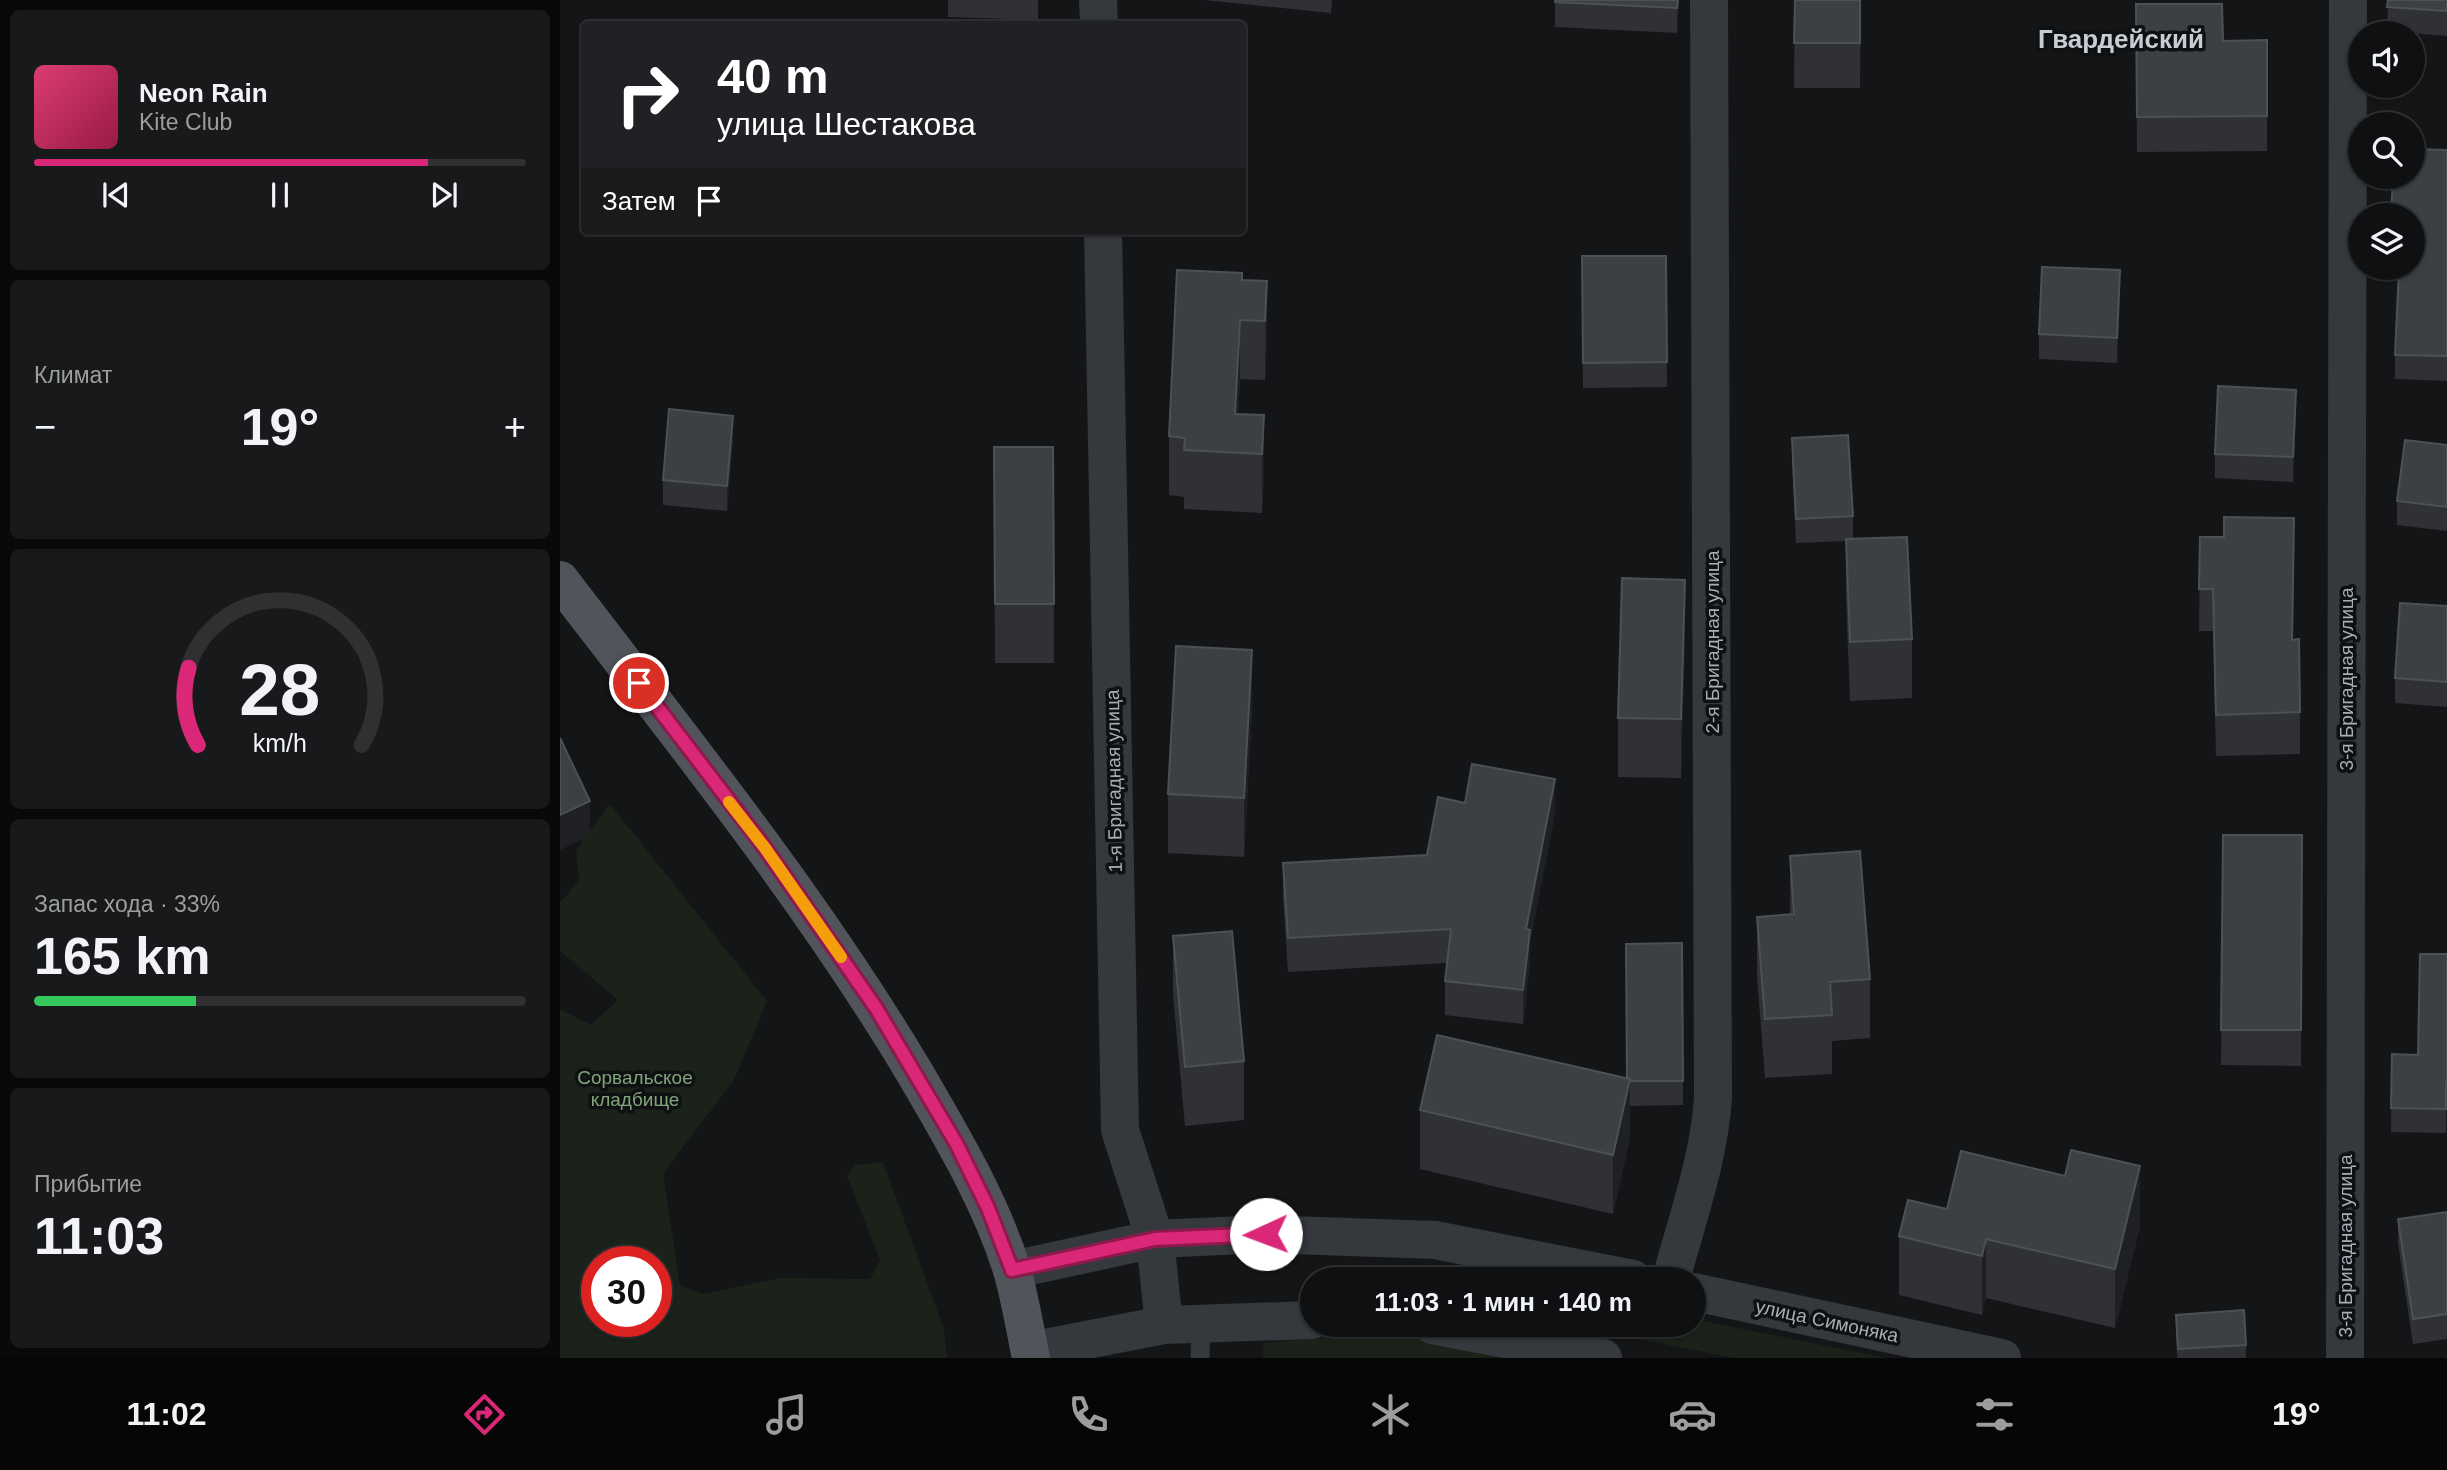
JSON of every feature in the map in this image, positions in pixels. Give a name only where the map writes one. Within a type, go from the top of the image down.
[{"type":"main road","points":[[560,580],[765,848],[876,1008],[956,1143],[988,1208],[1012,1270],[1031,1354]]},
{"type":"street","points":[[1098,0],[1099,21]]},
{"type":"street","name":"2-я Бригадная улица","points":[[1674,1267],[1705,1152],[1712,1121],[1713,1098],[1709,0]]},
{"type":"street","name":"3-я Бригадная улица","points":[[2344,1358],[2348,0]]},
{"type":"street","name":"1-я Бригадная улица","points":[[1103,235],[1120,1130],[1189,1335]]},
{"type":"street","points":[[1012,1270],[1155,1239],[1266,1234],[1435,1240],[1572,1267]]},
{"type":"street","name":"улица Симоняка","points":[[1706,1295],[2002,1358]]},
{"type":"street","points":[[1031,1354],[1300,1321]]},
{"type":"street","points":[[1494,1337],[1603,1358]]},
{"type":"green space","name":"Сорвальское кладбище","points":[[610,804],[767,1001],[734,1080],[663,1174],[680,1285],[703,1294],[780,1278],[870,1279],[880,1260],[847,1176],[855,1165],[883,1162],[944,1329],[947,1358],[560,1358],[560,1009],[591,1025],[618,1000],[560,951],[560,903],[579,880],[576,850]]},
{"type":"green space","points":[[1706,1321],[1887,1358],[1734,1358],[1630,1337],[1706,1337]]},
{"type":"green space","points":[[1328,1337],[1416,1337],[1498,1358],[1262,1358],[1264,1343]]},
{"type":"building","points":[[1555,0],[1678,0],[1677,8]]},
{"type":"building","points":[[1795,0],[1860,0],[1860,43],[1794,43]]},
{"type":"building","points":[[2388,0],[2447,0],[2447,11],[2387,7]]},
{"type":"building","points":[[2136,4],[2222,4],[2223,41],[2267,40],[2267,116],[2137,117]]},
{"type":"building","points":[[2425,149],[2447,150],[2447,356],[2395,355],[2398,280],[2425,280],[2425,203],[2392,203],[2392,189],[2425,189]]},
{"type":"building","points":[[1582,256],[1666,256],[1667,362],[1583,363]]},
{"type":"building","points":[[2042,267],[2120,270],[2117,338],[2039,334]]},
{"type":"building","points":[[1177,270],[1242,273],[1242,280],[1267,281],[1265,321],[1240,320],[1235,414],[1264,415],[1262,454],[1184,450],[1185,438],[1169,436]]},
{"type":"building","points":[[2218,386],[2296,390],[2293,457],[2215,454]]},
{"type":"building","points":[[669,409],[733,416],[727,486],[663,480]]},
{"type":"building","points":[[1848,435],[1853,516],[1796,519],[1792,438]]},
{"type":"building","points":[[2405,440],[2447,445],[2447,507],[2397,501]]},
{"type":"building","points":[[994,447],[1053,447],[1054,604],[995,604]]},
{"type":"building","points":[[2224,517],[2294,518],[2292,640],[2299,639],[2300,712],[2216,715],[2213,589],[2199,589],[2200,537],[2224,537]]},
{"type":"building","points":[[1907,537],[1912,639],[1850,642],[1846,539]]},
{"type":"building","points":[[1622,578],[1685,580],[1681,719],[1618,718]]},
{"type":"building","points":[[2400,603],[2447,606],[2447,682],[2395,678]]},
{"type":"building","points":[[1176,646],[1252,650],[1244,798],[1168,794]]},
{"type":"building","points":[[560,738],[590,801],[560,815]]},
{"type":"building","points":[[1472,764],[1555,779],[1526,929],[1530,930],[1523,990],[1445,981],[1451,929],[1288,938],[1283,863],[1427,855],[1438,797],[1465,803]]},
{"type":"building","points":[[2223,835],[2302,835],[2301,1030],[2221,1030]]},
{"type":"building","points":[[1860,851],[1870,979],[1830,982],[1832,1015],[1765,1019],[1757,917],[1794,914],[1790,856]]},
{"type":"building","points":[[1232,931],[1244,1061],[1185,1067],[1173,936]]},
{"type":"building","points":[[1682,943],[1683,1081],[1630,1081],[1627,1078],[1626,944]]},
{"type":"building","points":[[2420,954],[2447,954],[2446,1109],[2391,1108],[2392,1054],[2418,1055]]},
{"type":"building","points":[[1437,1035],[1630,1079],[1613,1155],[1420,1110]]},
{"type":"building","points":[[2071,1150],[2140,1166],[2115,1269],[1986,1239],[1982,1256],[1899,1236],[1908,1200],[1947,1209],[1961,1151],[2065,1176]]},
{"type":"building","points":[[2447,1212],[2447,1314],[2413,1319],[2398,1219]]},
{"type":"building","points":[[2244,1310],[2246,1345],[2178,1349],[2176,1315]]},
{"type":"slow traffic","points":[[729,802],[765,848],[841,957]]},
{"type":"district","name":"Гвардейский","points":[[2121,39]]},
{"type":"route","points":[[639,683],[765,848],[876,1008],[956,1143],[988,1208],[1012,1270],[1155,1239],[1266,1234]]}]
